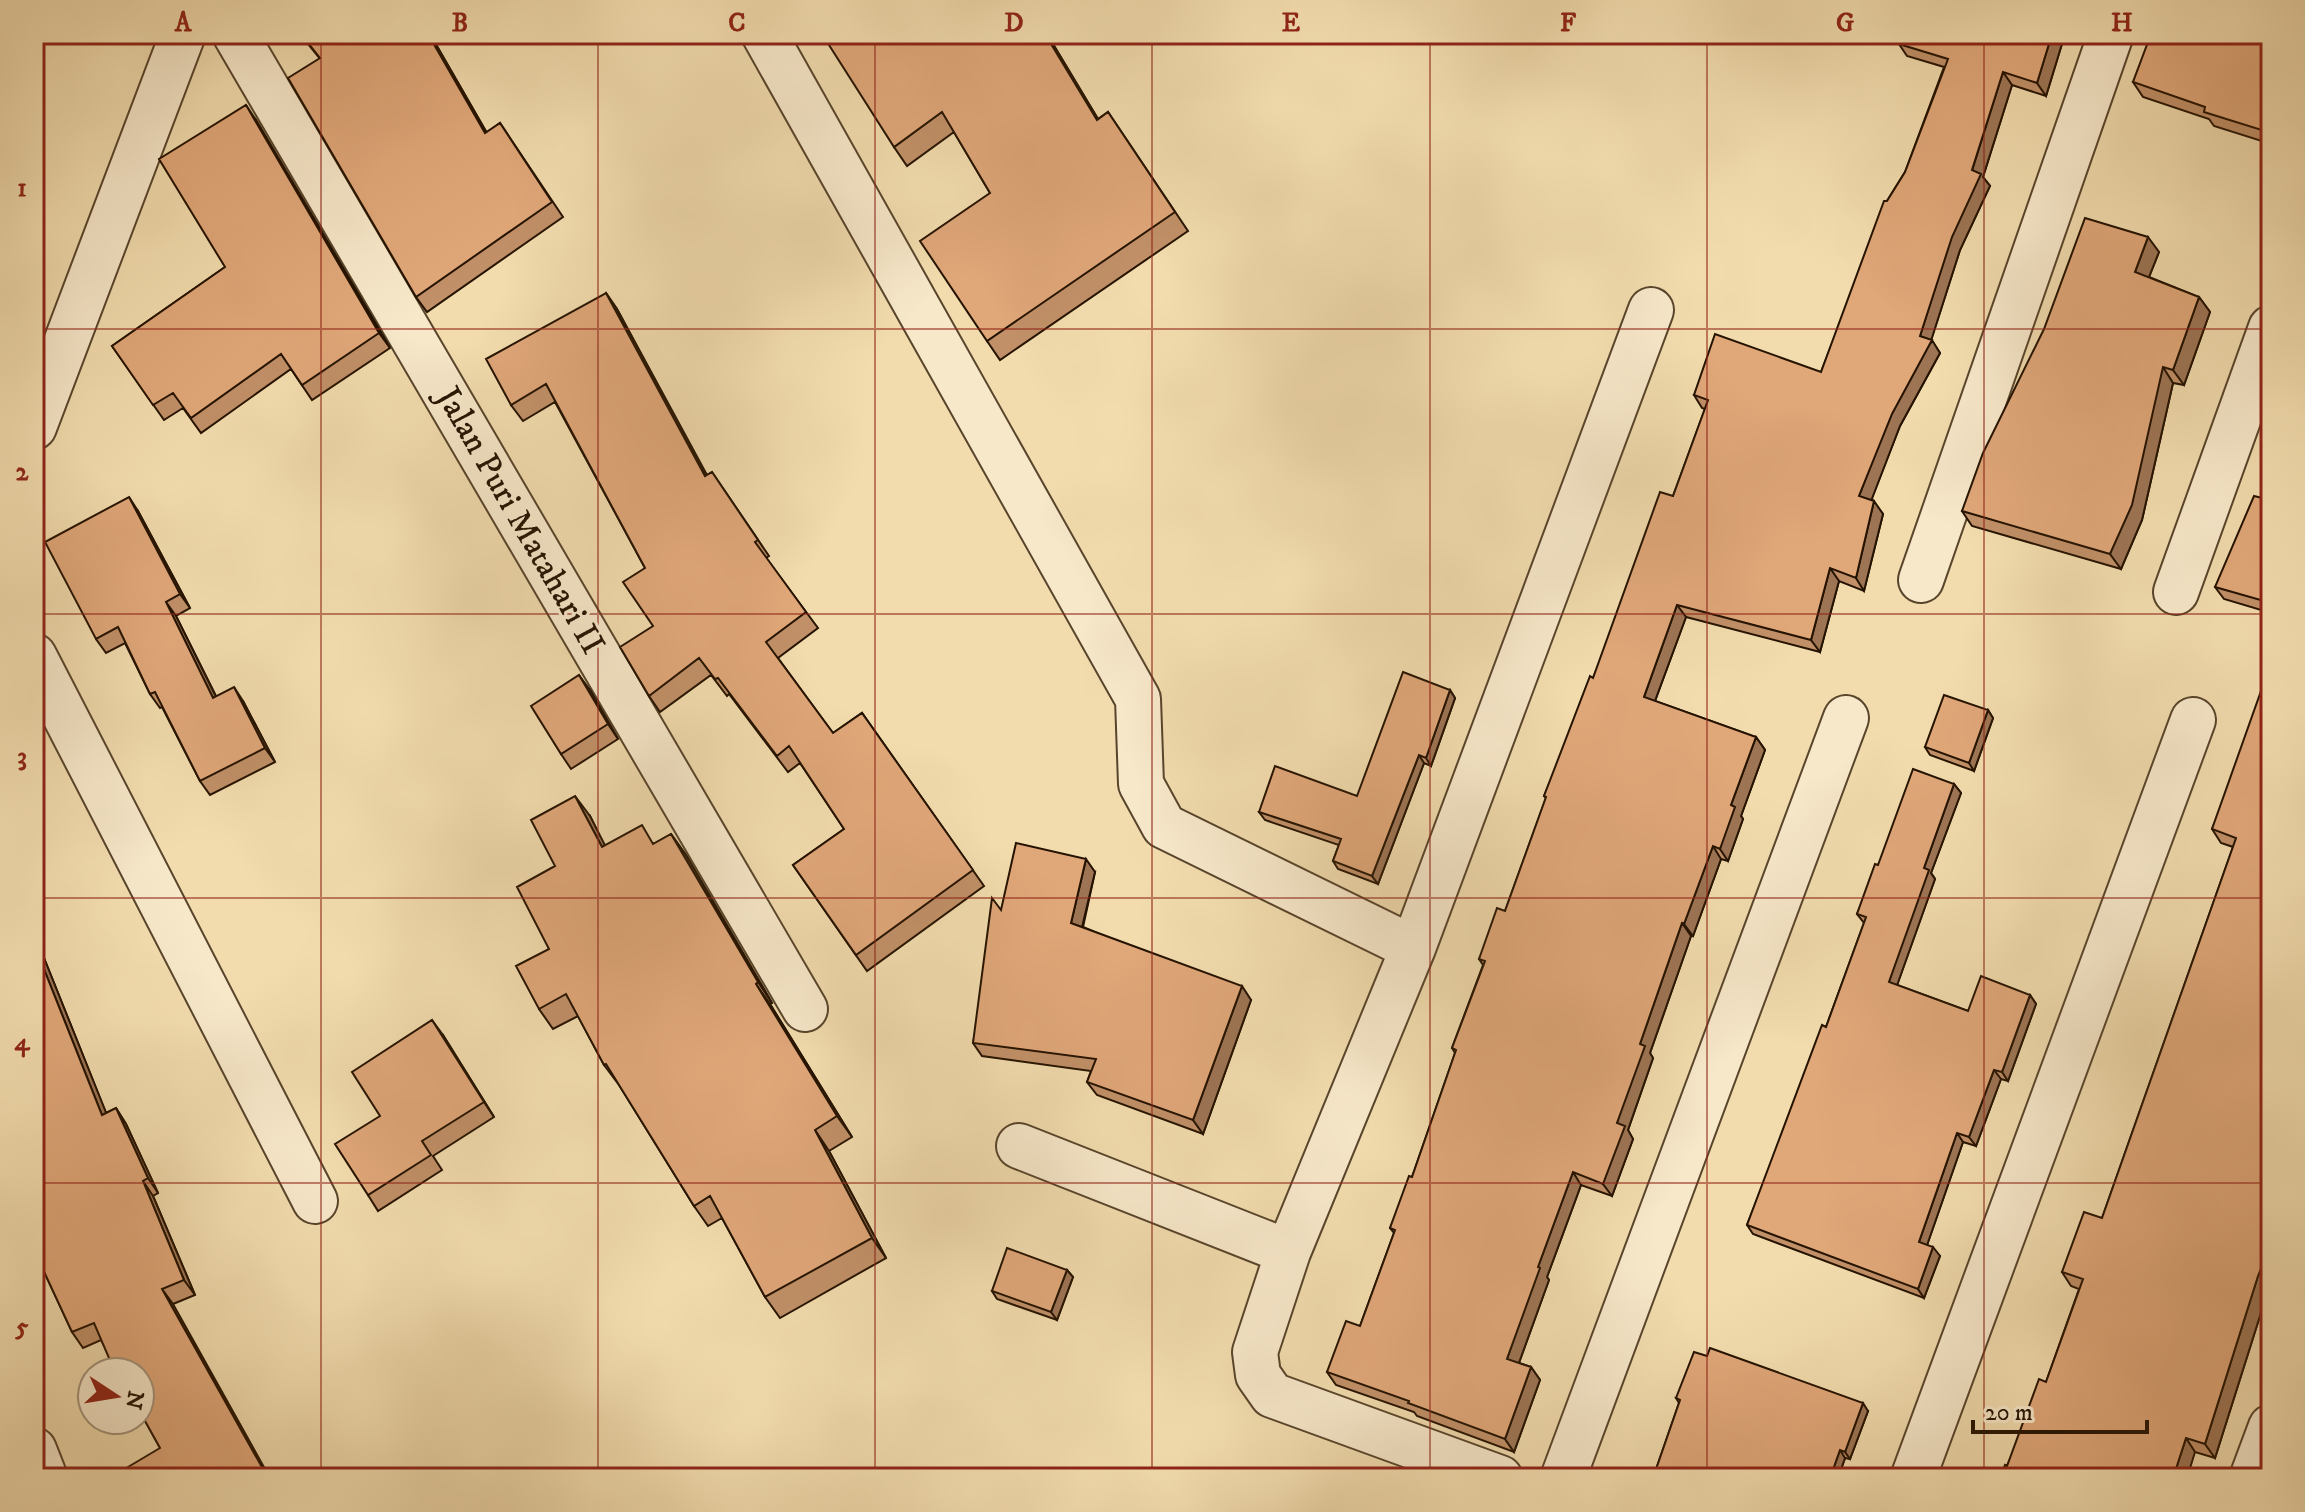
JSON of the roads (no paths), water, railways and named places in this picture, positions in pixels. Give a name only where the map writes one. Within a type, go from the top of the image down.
[{"type":"street","points":[[34,427],[183,34]]},
{"type":"street","name":"Jalan Puri Matahari II","points":[[235,34],[805,1009]]},
{"type":"street","points":[[764,34],[1138,699],[1141,784],[1164,826],[1413,948]]},
{"type":"street","points":[[1921,580],[2111,34]]},
{"type":"street","points":[[1500,1478],[1272,1395],[1258,1375],[1255,1352],[1288,1252],[1413,948],[1651,310]]},
{"type":"street","points":[[2176,592],[2271,328]]},
{"type":"street","points":[[34,656],[315,1201]]},
{"type":"street","points":[[1563,1478],[1846,718]]},
{"type":"street","points":[[1913,1478],[2193,720]]},
{"type":"street","points":[[1019,1146],[1288,1252]]},
{"type":"street","points":[[2252,1478],[2271,1427]]},
{"type":"street","points":[[34,1450],[45,1478]]}]
